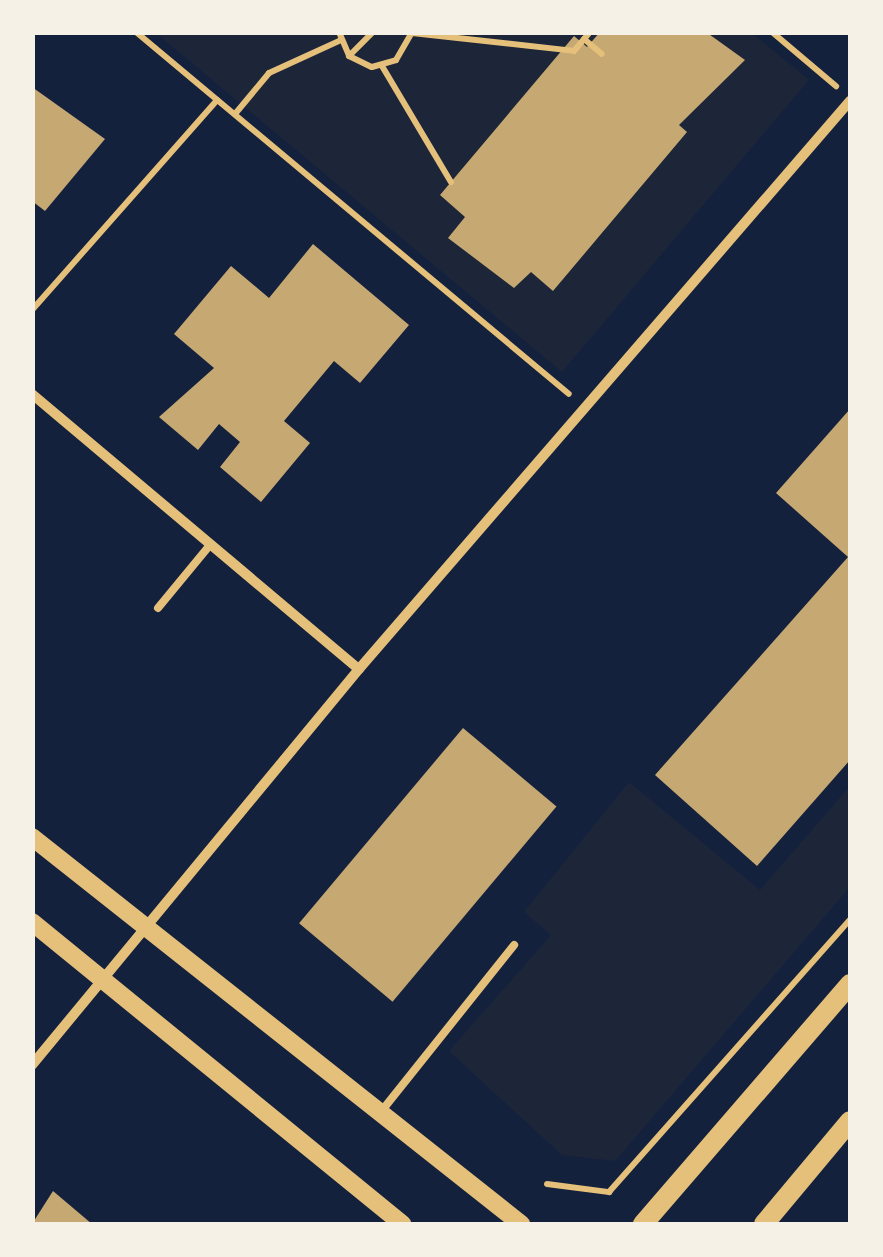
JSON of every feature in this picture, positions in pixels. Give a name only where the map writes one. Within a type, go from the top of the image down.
[{"type":"main road","points":[[643,1224],[850,984]]},
{"type":"main road","points":[[764,1224],[850,1122]]},
{"type":"street","points":[[32,1065],[359,669],[588,410],[850,99]]},
{"type":"street","points":[[32,394],[359,669]]},
{"type":"street","points":[[32,837],[521,1224]]},
{"type":"street","points":[[32,922],[402,1224]]},
{"type":"lane","points":[[158,608],[210,545]]},
{"type":"lane","points":[[380,1113],[514,945]]},
{"type":"path","points":[[136,32],[588,410]]},
{"type":"path","points":[[350,56],[373,32]]},
{"type":"path","points":[[772,32],[850,99]]},
{"type":"path","points":[[382,66],[406,51],[412,33],[574,51],[587,36],[602,54]]},
{"type":"path","points":[[235,114],[269,74],[340,36],[350,56],[382,66],[451,182]]},
{"type":"path","points":[[32,310],[217,100]]},
{"type":"path","points":[[547,1184],[609,1192],[850,920]]},
{"type":"shaded area","points":[[156,33],[752,33],[809,80],[562,372]]},
{"type":"shaded area","points":[[629,782],[760,890],[850,786],[850,887],[615,1161],[562,1155],[449,1051],[551,935],[524,912]]},
{"type":"building","points":[[600,32],[706,32],[745,60],[679,125],[687,132],[553,291],[531,272],[514,288],[448,238],[465,217],[440,195],[574,36],[587,47]]},
{"type":"building","points":[[32,87],[105,139],[45,211],[32,201]]},
{"type":"building","points":[[313,244],[409,325],[360,383],[334,361],[284,421],[310,443],[261,502],[220,467],[240,442],[219,424],[198,450],[159,417],[214,368],[174,334],[231,266],[269,298]]},
{"type":"building","points":[[850,409],[850,760],[757,866],[655,775],[848,557],[776,493]]},
{"type":"building","points":[[463,728],[556,806],[393,1002],[299,923]]},
{"type":"building","points":[[53,1191],[92,1224],[32,1224]]}]
